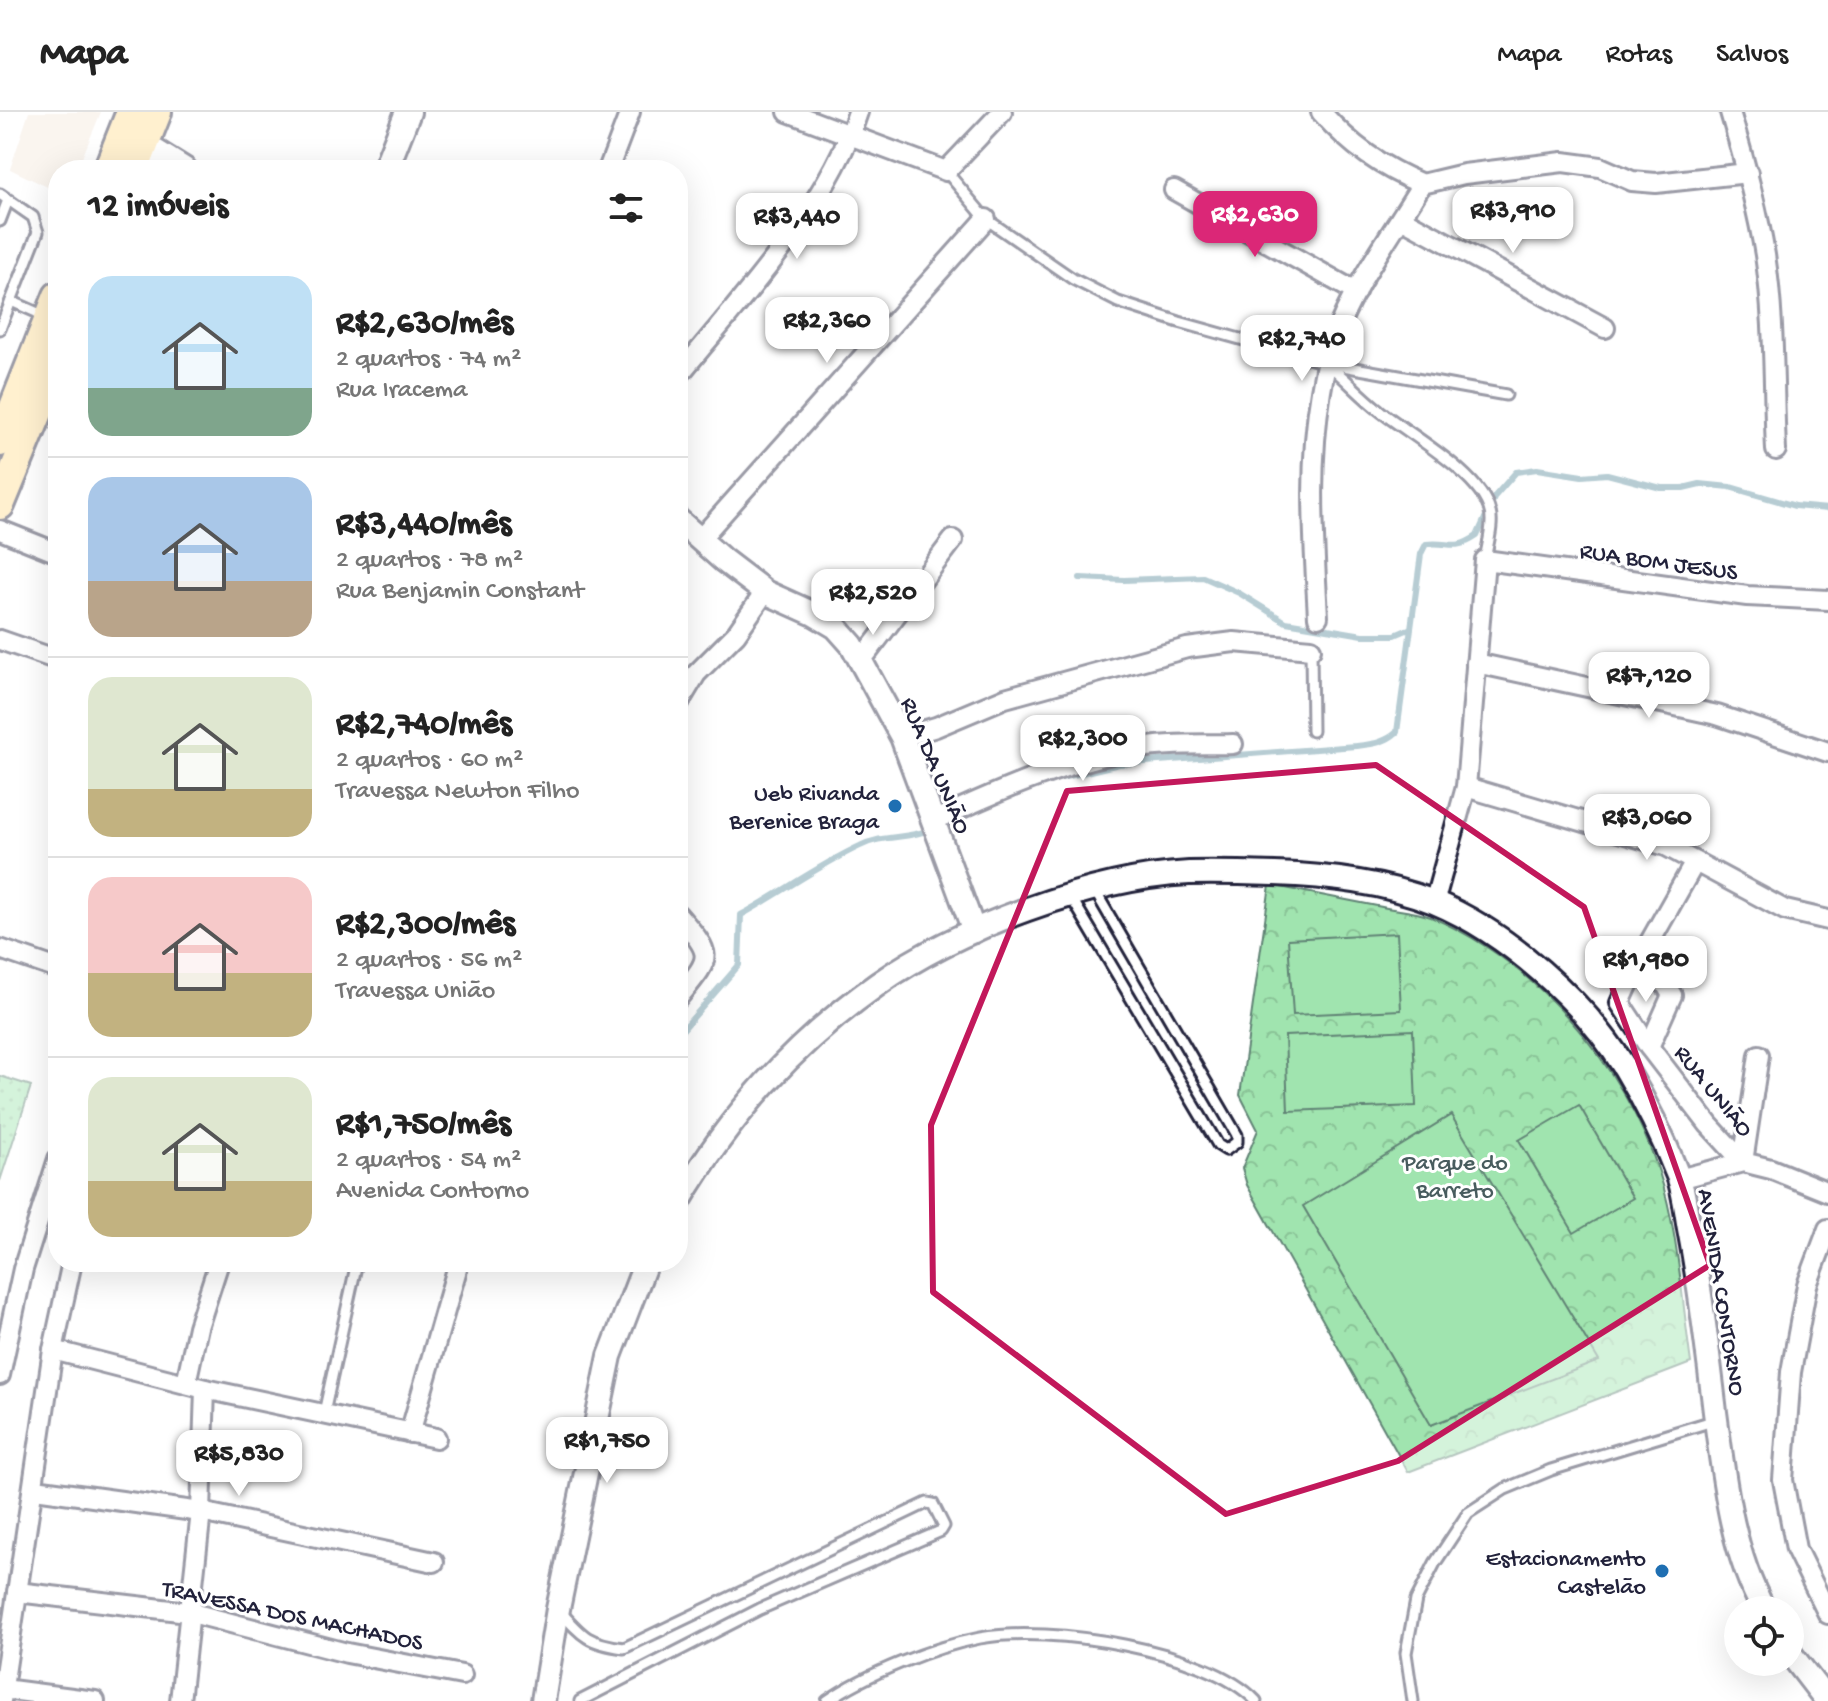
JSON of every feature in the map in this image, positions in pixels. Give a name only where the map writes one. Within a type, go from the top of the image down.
[{"type":"main road","points":[[112,160],[131,112]]},
{"type":"main road","points":[[139,157],[157,112]]},
{"type":"main road","points":[[389,160],[408,112]]},
{"type":"main road","points":[[0,442],[48,322]]},
{"type":"main road","points":[[0,505],[48,388]]},
{"type":"street","points":[[612,160],[630,112]]},
{"type":"street","points":[[788,112],[946,171],[1002,112]]},
{"type":"street","points":[[688,363],[802,220],[851,136],[858,112]]},
{"type":"street","points":[[1321,112],[1366,156],[1388,170],[1422,184],[1464,174],[1563,162],[1600,167],[1632,181],[1656,183],[1748,173]]},
{"type":"street","points":[[1730,112],[1748,173],[1765,256],[1776,450]]},
{"type":"street","points":[[1318,617],[1312,490],[1314,433],[1326,363],[1336,332],[1356,292],[1422,184]]},
{"type":"street","points":[[1174,190],[1356,292]]},
{"type":"street","points":[[1401,218],[1605,328]]},
{"type":"street","points":[[700,539],[986,219]]},
{"type":"street","name":"RUA DA UNIÃO","points":[[688,529],[765,592],[836,627],[852,645],[902,737],[974,931]]},
{"type":"street","points":[[0,530],[48,549]]},
{"type":"street","points":[[861,661],[953,540]]},
{"type":"street","points":[[1434,903],[1466,787],[1485,560]]},
{"type":"street","name":"RUA BOM JESUS","points":[[1485,560],[1747,596],[1828,600]]},
{"type":"street","points":[[688,687],[696,674],[736,634],[765,592]]},
{"type":"street","points":[[0,640],[48,657]]},
{"type":"street","points":[[902,737],[936,727],[1005,698],[1187,648],[1234,642],[1311,649]]},
{"type":"street","points":[[1476,663],[1717,715],[1828,752]]},
{"type":"street","points":[[936,828],[1007,787],[1071,764],[1144,747],[1233,744]]},
{"type":"street","points":[[1466,787],[1666,846],[1785,910],[1828,920]]},
{"type":"street","name":"RUA UNIÃO","points":[[1695,862],[1638,963],[1620,1003],[1649,1047],[1709,1125],[1743,1162]]},
{"type":"street","name":"AVENIDA CONTORNO","points":[[688,1187],[734,1118],[766,1080],[820,1031],[880,983],[974,931],[1094,890],[1187,873],[1326,876],[1379,886],[1434,903],[1484,929],[1513,949],[1572,1002],[1624,1067],[1679,1179],[1700,1292],[1725,1491],[1738,1545],[1758,1596]]},
{"type":"street","points":[[688,926],[700,940],[706,955],[704,966],[688,986]]},
{"type":"street","points":[[0,949],[48,966]]},
{"type":"street","name":"RUA UNIÃO","points":[[1638,963],[1665,984],[1672,995],[1649,1047]]},
{"type":"street","points":[[1743,1162],[1759,1055]]},
{"type":"street","points":[[1679,1179],[1743,1162],[1771,1169],[1828,1192]]},
{"type":"street","points":[[0,1375],[23,1269],[48,1190]]},
{"type":"street","points":[[1828,1229],[1807,1285],[1791,1372],[1783,1480],[1796,1549],[1828,1614]]},
{"type":"street","points":[[70,1272],[53,1350],[35,1489],[2,1695],[95,1701]]},
{"type":"street","points":[[186,1383],[198,1327],[216,1272]]},
{"type":"street","points":[[410,1433],[456,1272]]},
{"type":"street","points":[[543,1701],[558,1609],[610,1356],[642,1272]]},
{"type":"street","points":[[53,1350],[205,1389],[436,1438]]},
{"type":"street","points":[[180,1701],[201,1512],[205,1389]]},
{"type":"street","points":[[35,1489],[201,1512],[434,1562]]},
{"type":"street","name":"TRAVESSA DOS MACHADOS","points":[[17,1592],[188,1612],[347,1653],[462,1675]]},
{"type":"street","points":[[1804,1671],[1827,1701]]},
{"type":"lane","points":[[946,171],[986,219],[1073,279],[1118,302],[1326,363],[1506,395]]},
{"type":"lane","points":[[0,221],[4,197],[33,217],[38,232],[0,329]]},
{"type":"lane","points":[[11,301],[48,306]]},
{"type":"lane","points":[[1326,363],[1354,386],[1363,398],[1427,444],[1479,488],[1491,513],[1485,560]]},
{"type":"lane","points":[[1311,649],[1312,731]]},
{"type":"lane","points":[[1071,897],[1218,1145],[1226,1150],[1237,1142],[1237,1135],[1094,890]]},
{"type":"lane","points":[[324,1413],[355,1272]]},
{"type":"lane","points":[[1413,1701],[1406,1653],[1416,1600],[1435,1563],[1468,1513],[1505,1489],[1551,1470],[1716,1420]]},
{"type":"lane","points":[[558,1609],[583,1637],[603,1645],[624,1648],[927,1503],[933,1504],[944,1526],[941,1531],[760,1609],[580,1701]]},
{"type":"lane","points":[[827,1701],[906,1660],[980,1638],[1018,1635],[1057,1636],[1153,1651],[1212,1673],[1256,1701]]},
{"type":"highlighted area","points":[[1376,765],[1584,907],[1710,1265],[1398,1461],[1226,1514],[933,1292],[931,1125],[1067,791]]},
{"type":"shaded area","points":[[29,112],[101,112],[81,160],[48,160],[48,187],[10,169]]},
{"type":"green space","name":"Parque do Barreto","points":[[1270,885],[1431,917],[1469,936],[1506,960],[1571,1021],[1623,1093],[1659,1172],[1675,1241],[1691,1363],[1408,1472],[1247,1185],[1242,1168],[1258,1130],[1240,1095]]},
{"type":"green space","points":[[1397,933],[1401,1010],[1293,1015],[1288,939]]},
{"type":"green space","points":[[1413,1030],[1416,1106],[1288,1111],[1285,1036]]},
{"type":"green space","points":[[0,1076],[31,1086],[0,1181]]},
{"type":"green space","points":[[1579,1105],[1633,1198],[1574,1233],[1519,1140]]},
{"type":"green space","points":[[1451,1115],[1599,1361],[1431,1425],[1303,1206]]},
{"type":"waterway","points":[[1057,779],[1119,764],[1356,746],[1388,739],[1397,732],[1421,554],[1426,544],[1457,545],[1477,536],[1495,496],[1516,472],[1537,469],[1582,476],[1607,474],[1661,488],[1700,484],[1730,487],[1795,506],[1828,509]]},
{"type":"waterway","points":[[1080,578],[1203,577],[1239,593],[1286,622],[1363,635],[1395,635],[1409,629]]},
{"type":"waterway","points":[[688,1024],[739,965],[741,915],[860,846],[932,829]]},
{"type":"place","name":"Ueb Rivanda Berenice Braga","points":[[895,806]]},
{"type":"place","name":"Estacionamento Castelão","points":[[1662,1571]]}]
